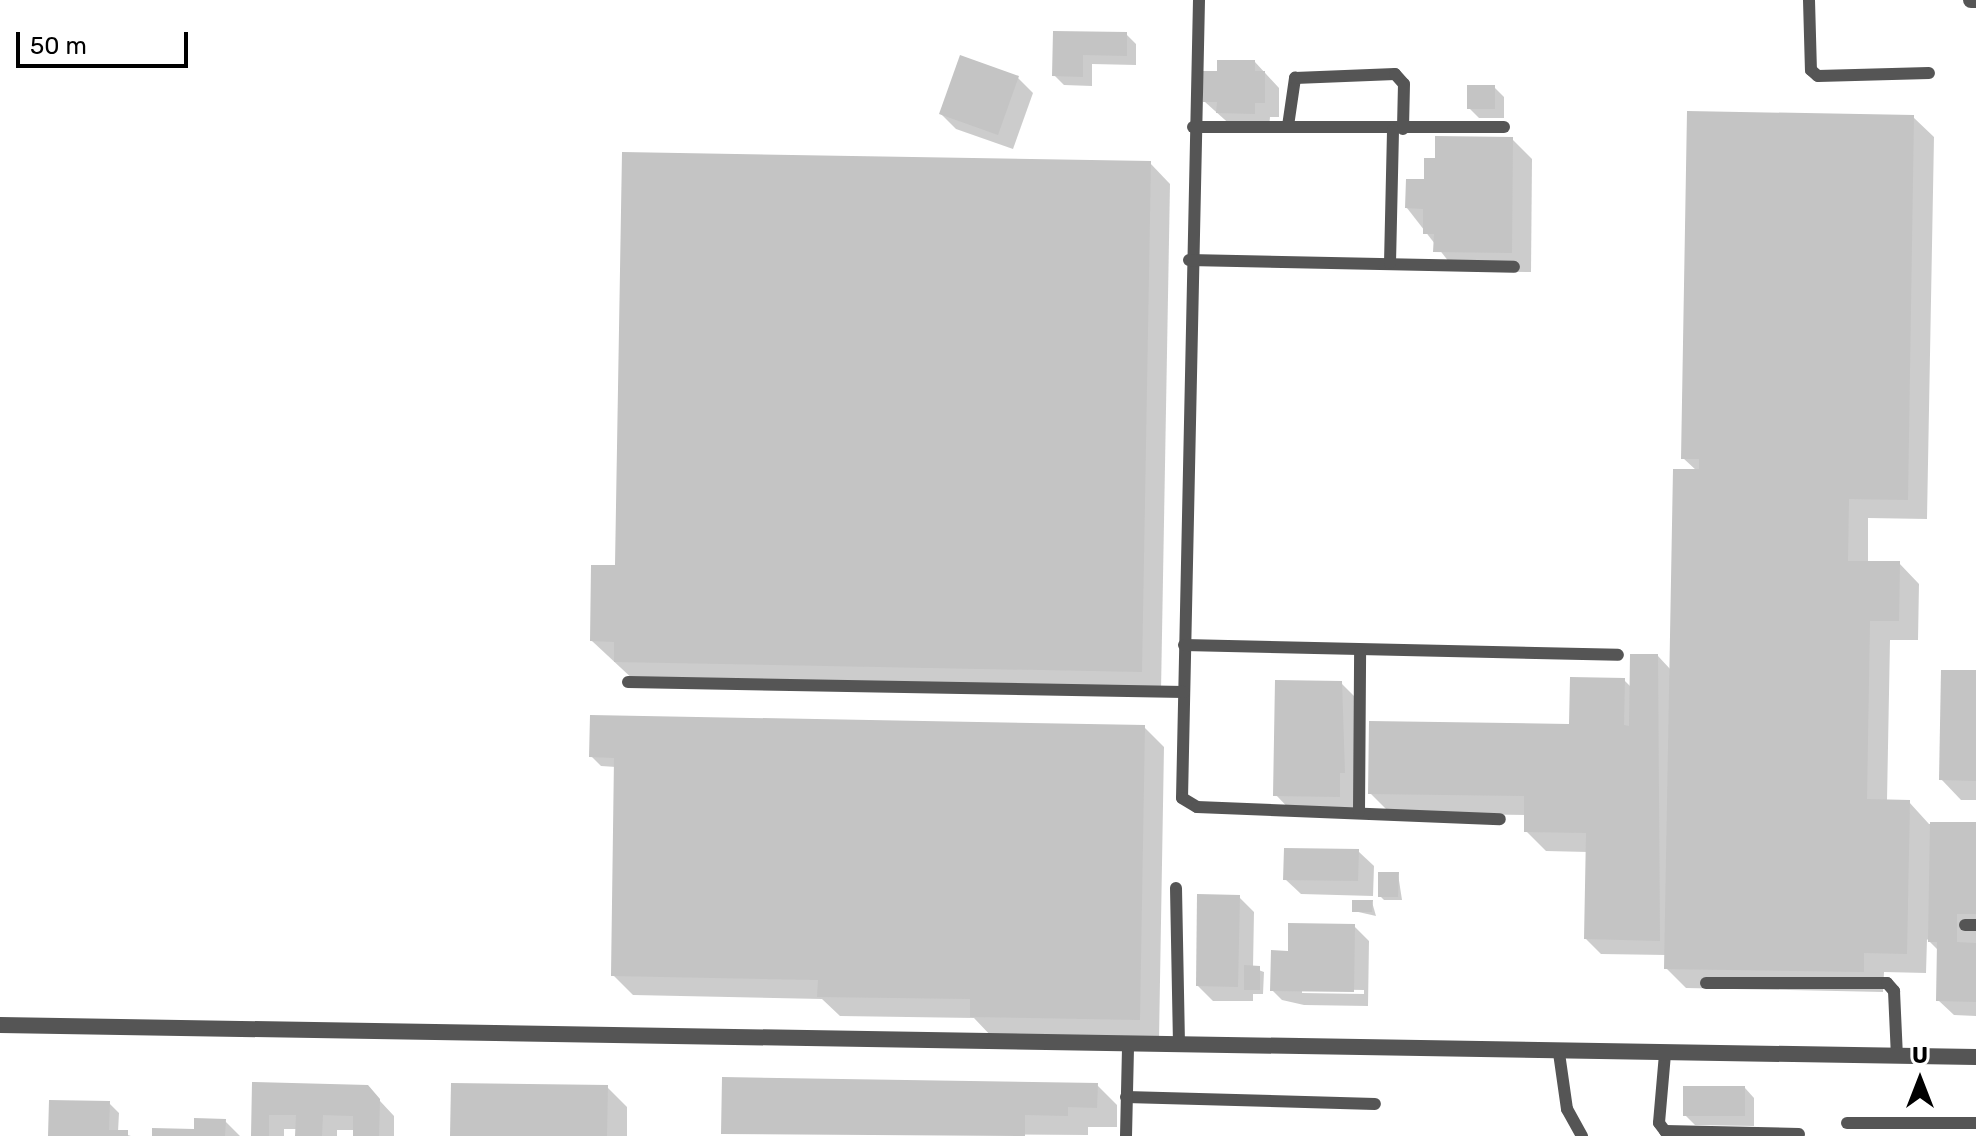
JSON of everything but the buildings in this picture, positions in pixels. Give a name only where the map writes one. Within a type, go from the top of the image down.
[{"type":"street","points":[[0,1025],[1559,1053],[1976,1057]]},
{"type":"lane","points":[[1199,0],[1189,260],[1182,798],[1187,804],[1500,819]]},
{"type":"lane","points":[[1809,0],[1811,70],[1818,76],[1929,73]]},
{"type":"lane","points":[[1288,126],[1295,78],[1395,74],[1404,84],[1398,129],[1390,263]]},
{"type":"lane","points":[[1193,127],[1504,127]]},
{"type":"lane","points":[[1189,260],[1514,267]]},
{"type":"lane","points":[[1184,645],[1360,652],[1618,655]]},
{"type":"lane","points":[[1359,812],[1360,652]]},
{"type":"lane","points":[[628,682],[1184,692]]},
{"type":"lane","points":[[1176,888],[1179,1045]]},
{"type":"lane","points":[[1706,983],[1887,983],[1894,991],[1897,1056]]},
{"type":"lane","points":[[1126,1136],[1128,1045]]},
{"type":"lane","points":[[1559,1053],[1567,1109],[1582,1136]]},
{"type":"lane","points":[[1665,1054],[1659,1123],[1665,1131],[1799,1134]]},
{"type":"lane","points":[[1126,1097],[1375,1104]]},
{"type":"lane","points":[[1847,1123],[1976,1123]]}]
